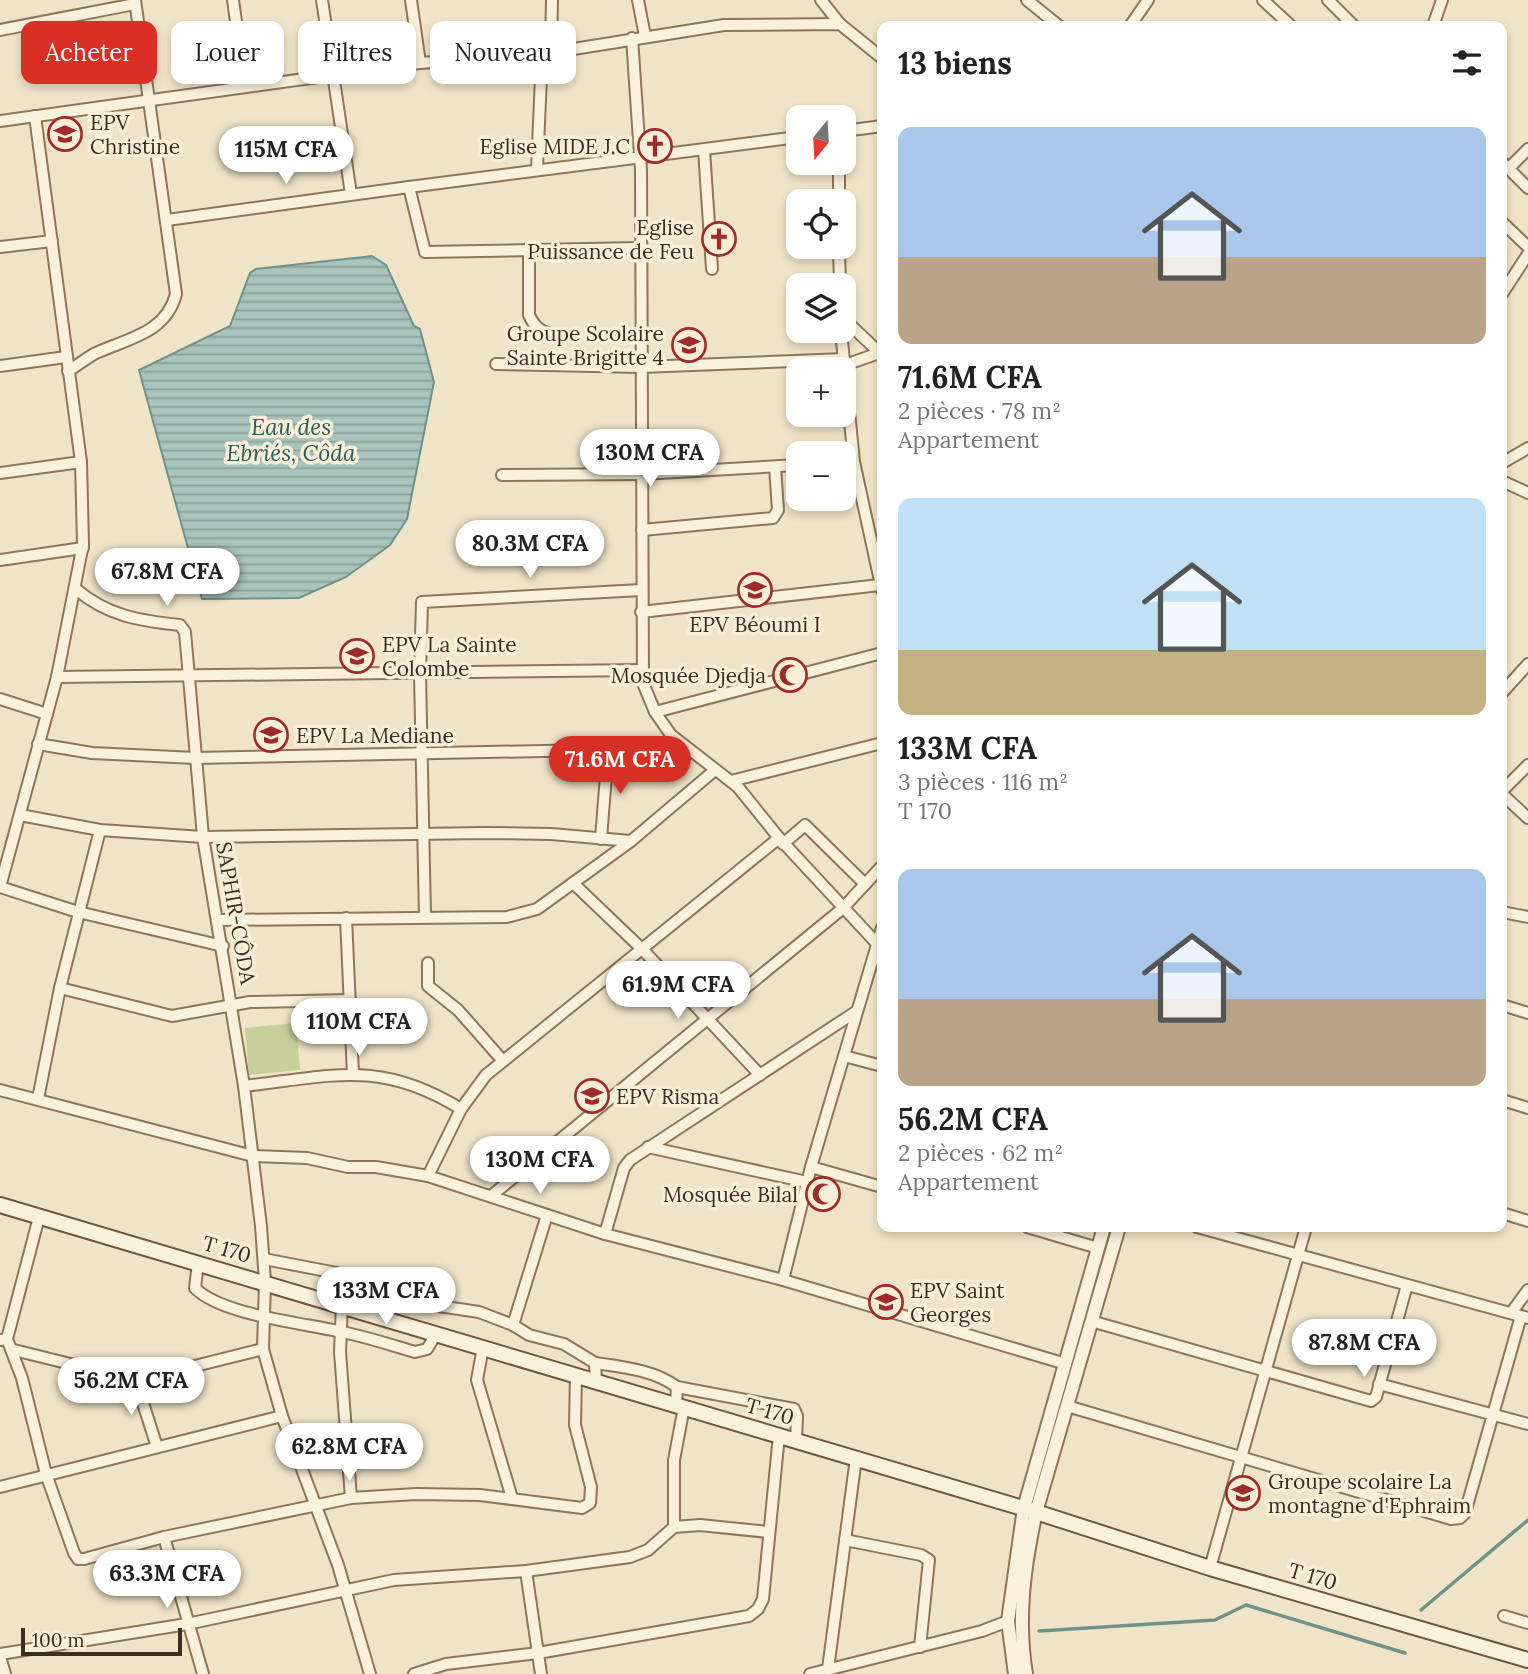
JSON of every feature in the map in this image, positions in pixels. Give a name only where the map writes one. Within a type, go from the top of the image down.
[{"type":"main road","name":"T 170","points":[[0,1205],[342,1304],[1030,1510],[1210,1568],[1528,1660]]},
{"type":"street","points":[[233,0],[245,86]]},
{"type":"street","points":[[323,0],[326,21]]},
{"type":"street","points":[[411,0],[420,63]]},
{"type":"street","points":[[550,21],[552,0]]},
{"type":"street","points":[[638,0],[645,36]]},
{"type":"street","points":[[821,0],[840,24],[877,54]]},
{"type":"street","points":[[1027,0],[1053,21]]},
{"type":"street","points":[[1133,21],[1147,0]]},
{"type":"street","points":[[1263,0],[1286,21]]},
{"type":"street","points":[[1328,0],[1349,21]]},
{"type":"street","points":[[1435,21],[1442,0]]},
{"type":"street","points":[[0,30],[135,2],[176,294],[172,312],[144,333],[93,355],[68,371]]},
{"type":"street","points":[[576,49],[724,25],[840,24]]},
{"type":"street","points":[[632,38],[641,158],[643,683],[655,712],[671,735],[731,780],[781,841],[877,945]]},
{"type":"street","points":[[416,64],[430,62]]},
{"type":"street","points":[[0,121],[298,79]]},
{"type":"street","points":[[334,84],[351,194]]},
{"type":"street","points":[[537,169],[544,84]]},
{"type":"street","points":[[35,116],[81,462],[83,548],[57,677],[0,887],[78,912],[223,946]]},
{"type":"street","points":[[856,129],[877,127]]},
{"type":"street","points":[[167,220],[537,169],[786,139]]},
{"type":"street","points":[[1507,164],[1528,149]]},
{"type":"street","points":[[704,150],[712,269]]},
{"type":"street","points":[[1507,167],[1528,188]]},
{"type":"street","points":[[409,187],[425,251],[640,248]]},
{"type":"street","points":[[1507,227],[1528,247]]},
{"type":"street","points":[[0,247],[52,241]]},
{"type":"street","points":[[529,248],[529,315],[543,332],[552,334]]},
{"type":"street","points":[[1507,286],[1528,254]]},
{"type":"street","points":[[856,330],[877,349]]},
{"type":"street","points":[[856,359],[877,354]]},
{"type":"street","points":[[0,366],[66,357]]},
{"type":"street","points":[[496,364],[641,367],[786,363]]},
{"type":"street","points":[[1507,460],[1528,448]]},
{"type":"street","points":[[0,473],[81,462]]},
{"type":"street","points":[[502,475],[642,474],[786,466]]},
{"type":"street","points":[[642,530],[773,518],[778,510],[775,467]]},
{"type":"street","points":[[1507,483],[1528,493]]},
{"type":"street","points":[[856,485],[877,556]]},
{"type":"street","points":[[0,560],[83,548]]},
{"type":"street","points":[[641,612],[877,587]]},
{"type":"street","name":"SAPHIR-CÔDA","points":[[76,589],[94,605],[113,614],[180,625],[185,632],[204,837],[232,1004],[253,1156],[264,1259],[263,1349],[282,1416],[316,1504],[370,1674]]},
{"type":"street","points":[[425,917],[420,674],[422,602],[641,590]]},
{"type":"street","points":[[655,712],[877,654]]},
{"type":"street","points":[[1507,687],[1528,664]]},
{"type":"street","points":[[57,677],[643,670]]},
{"type":"street","points":[[0,699],[47,714]]},
{"type":"street","points":[[38,744],[92,753],[195,758],[687,748]]},
{"type":"street","points":[[731,780],[877,744]]},
{"type":"street","points":[[601,839],[608,750]]},
{"type":"street","points":[[1507,788],[1528,765]]},
{"type":"street","points":[[219,920],[507,917],[524,914],[537,909],[631,841],[715,770]]},
{"type":"street","points":[[1507,798],[1528,818]]},
{"type":"street","points":[[20,815],[100,830],[204,837],[551,834],[631,841]]},
{"type":"street","points":[[428,1175],[475,1087],[503,1061],[781,841],[805,825],[865,884]]},
{"type":"street","points":[[37,1099],[60,988],[100,830]]},
{"type":"street","points":[[491,1196],[842,909],[877,871]]},
{"type":"street","points":[[573,883],[643,950],[760,1074]]},
{"type":"street","points":[[1507,913],[1528,917]]},
{"type":"street","points":[[346,918],[353,1074]]},
{"type":"street","points":[[783,1280],[811,1167],[857,1011],[877,956]]},
{"type":"street","points":[[428,964],[428,986],[458,1010],[503,1061]]},
{"type":"street","points":[[60,988],[172,1016],[232,1004],[350,1000]]},
{"type":"street","points":[[1507,1007],[1528,1013]]},
{"type":"street","points":[[605,1234],[624,1168],[648,1147],[857,1011]]},
{"type":"street","points":[[844,1056],[877,1065]]},
{"type":"street","points":[[244,1086],[353,1074],[382,1075],[412,1083],[461,1109]]},
{"type":"street","points":[[0,1090],[253,1156],[307,1158],[348,1167],[376,1167],[428,1175],[605,1234],[783,1280],[1066,1364]]},
{"type":"street","points":[[1507,1102],[1528,1108]]},
{"type":"street","points":[[648,1147],[807,1182]]},
{"type":"street","points":[[811,1167],[877,1186]]},
{"type":"street","points":[[513,1325],[547,1215]]},
{"type":"street","points":[[1507,1215],[1528,1222]]},
{"type":"street","points":[[39,1217],[4,1339],[13,1350],[46,1474],[78,1559],[164,1537],[351,1498],[415,1494],[512,1498],[566,1508],[582,1508],[590,1503],[592,1487],[575,1426],[576,1374]]},
{"type":"street","points":[[1044,1232],[1098,1248]]},
{"type":"street","points":[[1026,1674],[1021,1645],[1021,1605],[1030,1510],[1103,1232]]},
{"type":"street","points":[[1015,1674],[1008,1621],[1016,1547],[1067,1406],[1118,1232]]},
{"type":"street","points":[[1216,1232],[1520,1316]]},
{"type":"street","points":[[1210,1568],[1304,1232]]},
{"type":"street","points":[[264,1259],[363,1278],[389,1286],[425,1304],[479,1312],[513,1325],[529,1335],[564,1344],[595,1363],[643,1371],[677,1387],[794,1409],[797,1416],[796,1440]]},
{"type":"street","points":[[198,1263],[195,1288],[204,1297],[301,1326],[340,1331],[415,1352],[427,1349],[436,1334]]},
{"type":"street","points":[[1091,1321],[1366,1401],[1376,1397],[1408,1285]]},
{"type":"street","points":[[1067,1406],[1451,1519],[1460,1518],[1465,1513],[1528,1290]]},
{"type":"street","points":[[342,1304],[340,1331],[351,1498]]},
{"type":"street","points":[[483,1347],[477,1380],[512,1498]]},
{"type":"street","points":[[13,1350],[135,1378],[263,1349]]},
{"type":"street","points":[[595,1363],[596,1380]]},
{"type":"street","points":[[135,1378],[156,1447]]},
{"type":"street","points":[[1379,1384],[1528,1424]]},
{"type":"street","points":[[674,1527],[674,1460],[680,1406],[677,1387]]},
{"type":"street","points":[[0,1487],[282,1416]]},
{"type":"street","points":[[414,1674],[446,1664],[538,1653],[749,1616],[758,1609],[763,1599],[779,1435]]},
{"type":"street","points":[[828,1669],[856,1458]]},
{"type":"street","points":[[5,1674],[0,1656],[187,1625],[405,1578],[526,1571],[630,1557],[648,1550],[674,1527],[700,1525],[768,1532]]},
{"type":"street","points":[[164,1537],[203,1674]]},
{"type":"street","points":[[845,1540],[921,1555],[929,1560],[919,1647]]},
{"type":"street","points":[[526,1571],[541,1674]]},
{"type":"street","points":[[1504,1616],[1528,1623]]},
{"type":"street","points":[[810,1674],[919,1647],[1008,1621]]},
{"type":"green space","points":[[296,1023],[300,1070],[249,1075],[245,1028]]},
{"type":"water","name":"Eau des Ebriés, Côda","points":[[372,256],[386,265],[414,326],[420,329],[434,382],[407,519],[390,545],[346,577],[299,598],[202,599],[139,370],[230,326],[250,273],[256,269]]},
{"type":"waterway","points":[[1421,1610],[1528,1520]]},
{"type":"waterway","points":[[1039,1631],[1215,1620],[1246,1605],[1405,1653]]},
{"type":"place","name":"EPV Christine","points":[[65,134]]},
{"type":"place","name":"Eglise MIDE J.C","points":[[655,146]]},
{"type":"place","name":"Eglise Puissance de Feu","points":[[719,239]]},
{"type":"place","name":"Groupe Scolaire Sainte Brigitte 4","points":[[689,345]]},
{"type":"place","name":"EPV Béoumi I","points":[[755,590]]},
{"type":"place","name":"EPV La Sainte Colombe","points":[[357,656]]},
{"type":"place","name":"Mosquée Djedja","points":[[790,675]]},
{"type":"place","name":"EPV La Mediane","points":[[271,735]]},
{"type":"place","name":"EPV Risma","points":[[592,1096]]},
{"type":"place","name":"Mosquée Bilal","points":[[823,1194]]},
{"type":"place","name":"EPV Saint Georges","points":[[886,1302]]},
{"type":"place","name":"Groupe scolaire La montagne d'Ephraim","points":[[1243,1493]]}]
